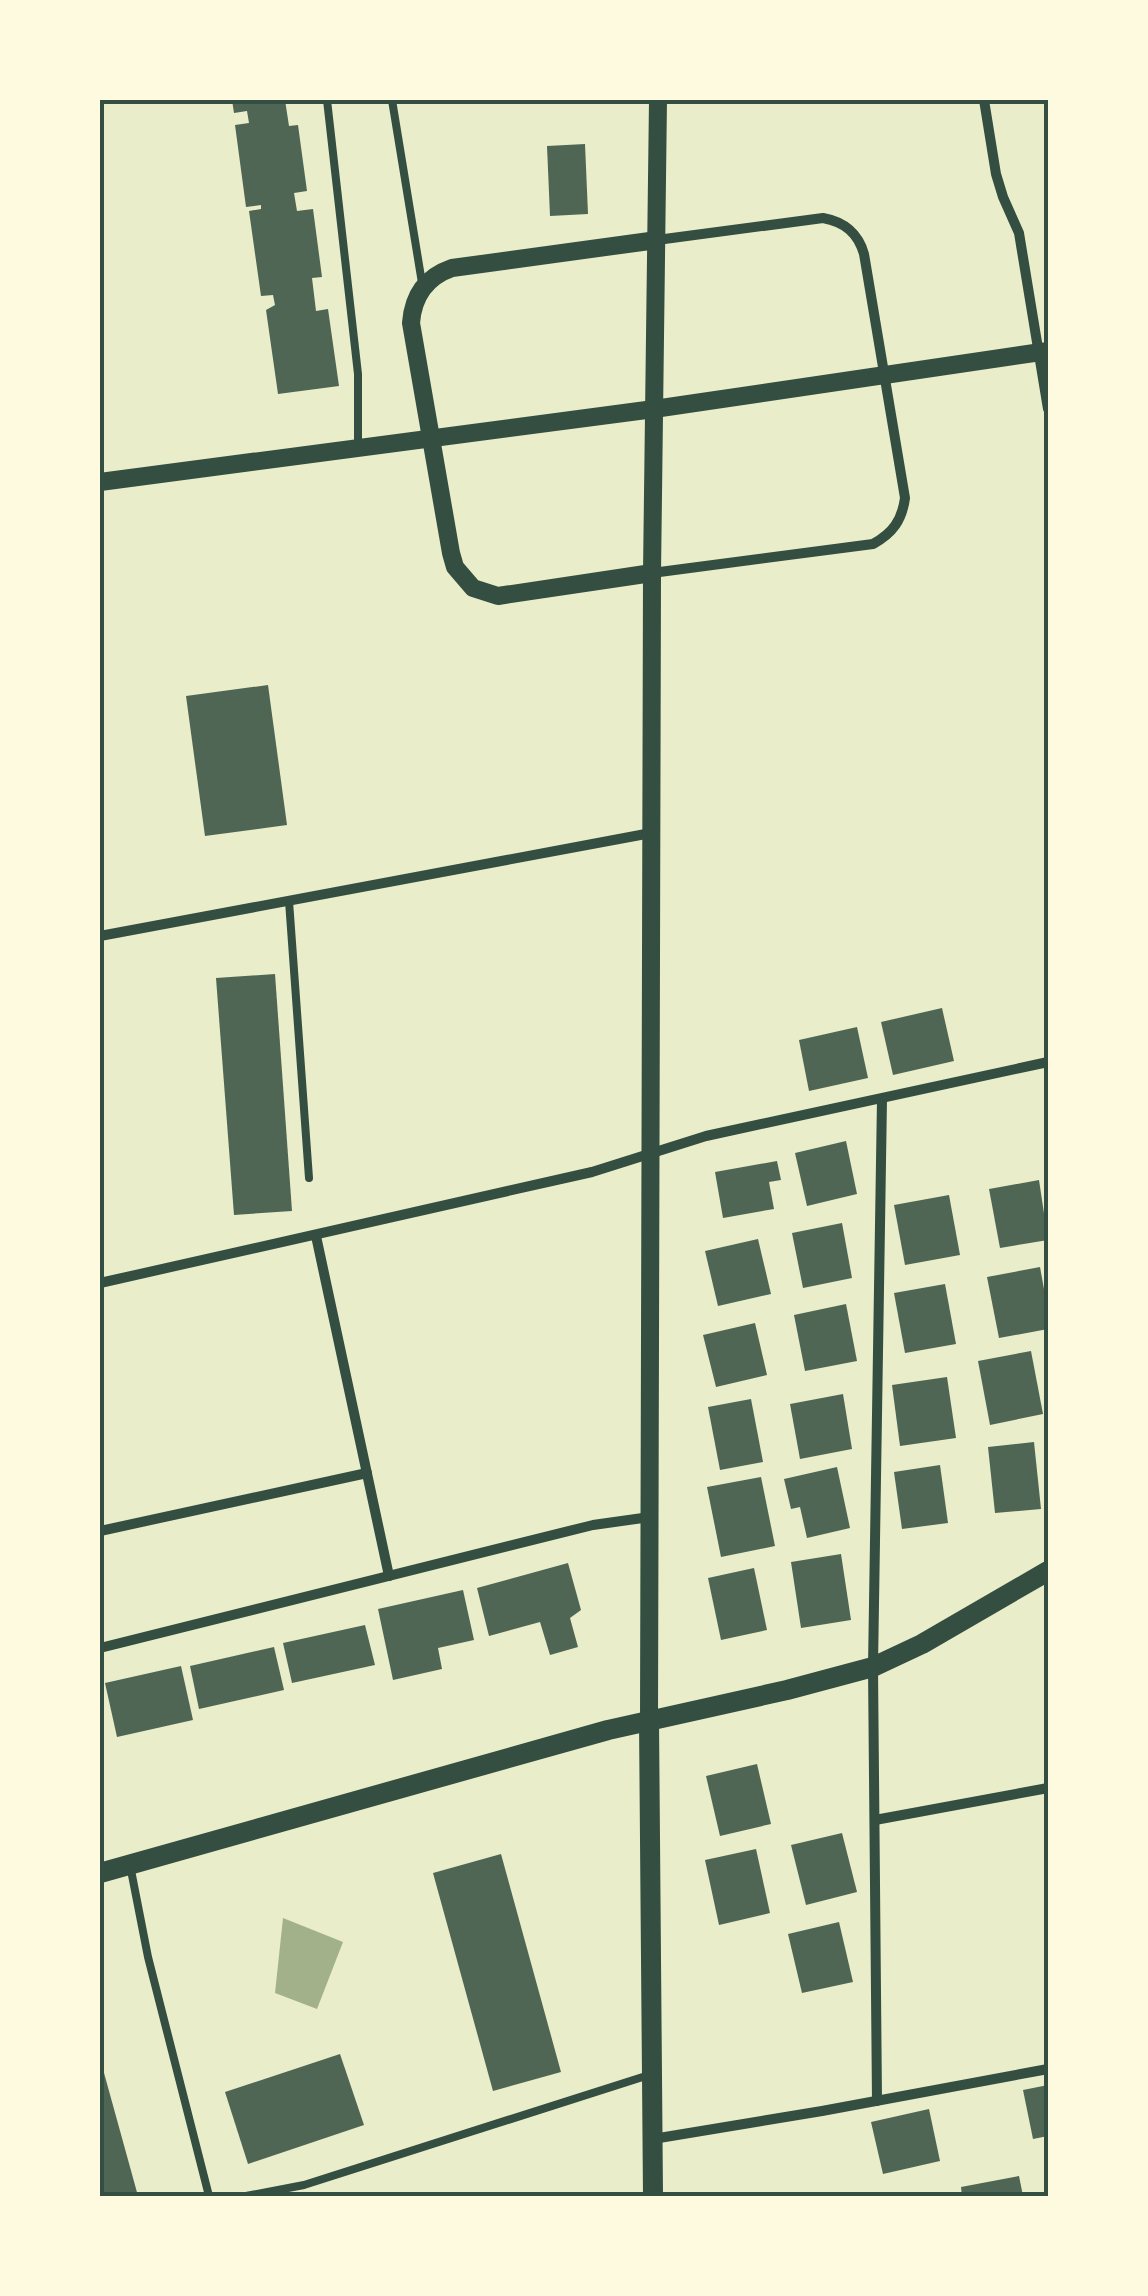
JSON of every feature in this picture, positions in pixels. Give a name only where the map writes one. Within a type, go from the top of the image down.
[{"type":"main road","points":[[100,1873],[608,1730],[873,1667],[922,1644],[1048,1571]]},
{"type":"main road","points":[[649,1720],[652,2196]]},
{"type":"street","points":[[649,1720],[652,573],[658,100]]},
{"type":"street","points":[[984,100],[996,174],[1019,232],[1044,352],[1048,410]]},
{"type":"street","points":[[823,218],[846,226],[861,243],[864,254],[906,498],[903,513],[885,537],[860,547],[498,596],[473,588],[455,567],[411,323],[422,288],[440,272],[452,268],[658,240],[823,218]]},
{"type":"street","points":[[100,482],[1044,352]]},
{"type":"street","points":[[100,936],[651,834]]},
{"type":"street","points":[[100,1283],[592,1172],[706,1136],[1048,1062]]},
{"type":"street","points":[[877,2102],[873,1667],[882,1099]]},
{"type":"street","points":[[316,1236],[389,1576]]},
{"type":"street","points":[[100,1531],[367,1473]]},
{"type":"street","points":[[100,1648],[593,1524],[650,1517]]},
{"type":"street","points":[[875,1820],[1048,1788]]},
{"type":"street","points":[[652,2139],[1048,2069]]},
{"type":"lane","points":[[327,100],[358,374],[358,448]]},
{"type":"lane","points":[[392,100],[422,288]]},
{"type":"lane","points":[[289,901],[309,1178]]},
{"type":"lane","points":[[130,1864],[148,1958],[209,2196]]},
{"type":"lane","points":[[246,2196],[304,2186],[651,2074]]},
{"type":"shaded area","points":[[283,1918],[343,1942],[317,2009],[275,1993]]},
{"type":"building","points":[[232,100],[285,100],[289,126],[298,125],[307,191],[294,193],[297,211],[313,209],[322,277],[312,278],[316,311],[328,309],[339,386],[278,394],[266,310],[275,305],[273,295],[261,296],[249,211],[261,209],[261,205],[246,207],[235,125],[249,123],[247,111],[234,113]]},
{"type":"building","points":[[585,144],[588,214],[550,216],[547,146]]},
{"type":"building","points":[[268,685],[287,825],[205,836],[186,696]]},
{"type":"building","points":[[275,974],[292,1211],[234,1215],[216,978]]},
{"type":"building","points":[[942,1008],[954,1061],[893,1075],[881,1022]]},
{"type":"building","points":[[857,1027],[868,1078],[809,1091],[799,1040]]},
{"type":"building","points":[[846,1141],[857,1194],[807,1206],[795,1153]]},
{"type":"building","points":[[777,1161],[781,1180],[769,1182],[774,1209],[723,1218],[715,1172]]},
{"type":"building","points":[[1039,1180],[1048,1240],[1000,1248],[989,1189]]},
{"type":"building","points":[[949,1195],[960,1255],[905,1265],[894,1205]]},
{"type":"building","points":[[842,1223],[852,1278],[803,1288],[792,1233]]},
{"type":"building","points":[[758,1239],[771,1294],[718,1306],[705,1251]]},
{"type":"building","points":[[1040,1267],[1048,1329],[999,1338],[987,1277]]},
{"type":"building","points":[[945,1284],[956,1344],[905,1353],[894,1293]]},
{"type":"building","points":[[846,1304],[857,1361],[805,1371],[794,1315]]},
{"type":"building","points":[[755,1323],[767,1375],[716,1387],[703,1335]]},
{"type":"building","points":[[1031,1351],[1043,1414],[990,1425],[978,1361]]},
{"type":"building","points":[[947,1377],[956,1438],[900,1446],[892,1385]]},
{"type":"building","points":[[843,1394],[852,1449],[800,1459],[790,1404]]},
{"type":"building","points":[[751,1399],[763,1462],[720,1470],[708,1407]]},
{"type":"building","points":[[1034,1442],[1041,1509],[995,1513],[988,1447]]},
{"type":"building","points":[[940,1465],[948,1523],[902,1529],[894,1472]]},
{"type":"building","points":[[837,1467],[850,1528],[807,1538],[800,1507],[791,1509],[784,1479]]},
{"type":"building","points":[[761,1477],[775,1546],[721,1557],[707,1487]]},
{"type":"building","points":[[841,1554],[851,1620],[801,1628],[791,1562]]},
{"type":"building","points":[[568,1563],[581,1610],[570,1618],[578,1647],[550,1655],[540,1622],[489,1636],[477,1588]]},
{"type":"building","points":[[754,1568],[767,1630],[721,1640],[708,1578]]},
{"type":"building","points":[[463,1590],[474,1640],[438,1648],[442,1669],[393,1680],[378,1609]]},
{"type":"building","points":[[365,1625],[375,1665],[292,1683],[283,1643]]},
{"type":"building","points":[[274,1647],[284,1690],[199,1709],[190,1666]]},
{"type":"building","points":[[181,1666],[193,1720],[117,1737],[105,1683]]},
{"type":"building","points":[[757,1764],[771,1824],[720,1836],[706,1776]]},
{"type":"building","points":[[842,1833],[857,1892],[806,1905],[791,1845]]},
{"type":"building","points":[[756,1849],[770,1913],[719,1925],[705,1860]]},
{"type":"building","points":[[501,1854],[561,2072],[493,2091],[433,1873]]},
{"type":"building","points":[[839,1922],[853,1982],[802,1993],[788,1934]]},
{"type":"building","points":[[340,2054],[364,2125],[248,2164],[225,2092]]},
{"type":"building","points":[[101,2062],[138,2196],[100,2196]]},
{"type":"building","points":[[1048,2085],[1048,2136],[1033,2139],[1023,2090]]},
{"type":"building","points":[[929,2109],[940,2161],[883,2174],[871,2122]]},
{"type":"building","points":[[1019,2176],[1023,2196],[962,2196],[961,2187]]}]
